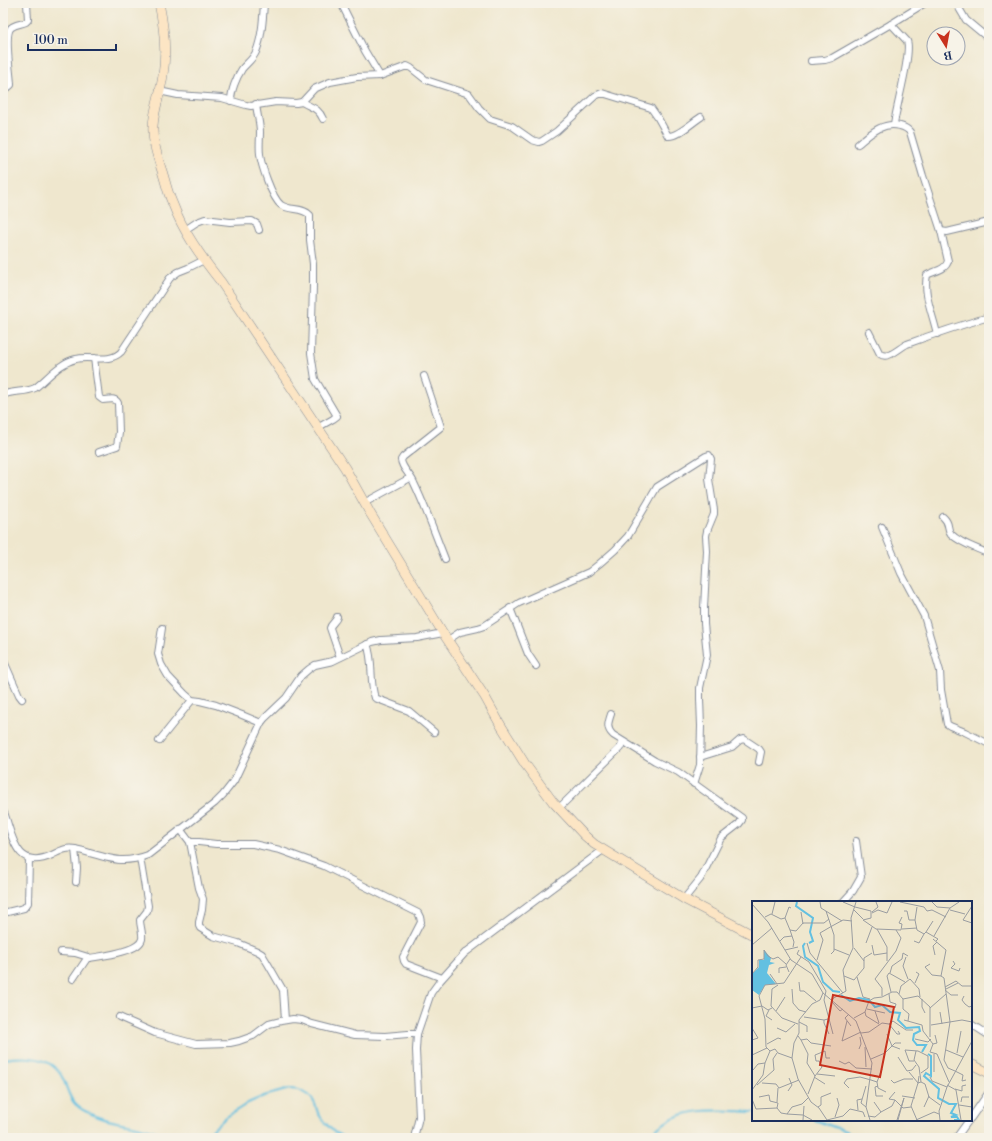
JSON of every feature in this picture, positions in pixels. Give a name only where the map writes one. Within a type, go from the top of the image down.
[{"type":"street","points":[[3,92],[10,87],[11,83],[8,61],[8,32],[12,27],[28,20],[27,3]]},
{"type":"street","points":[[159,3],[164,28],[165,59],[163,77],[153,125],[153,135],[172,202],[185,230],[204,260],[221,282],[345,468],[364,503],[445,637],[526,764],[559,808],[584,835],[603,850],[684,898],[752,934]]},
{"type":"street","points":[[231,101],[231,94],[240,73],[256,52],[261,32],[264,3]]},
{"type":"street","points":[[341,3],[365,51],[380,76]]},
{"type":"street","points":[[811,61],[832,58],[925,3]]},
{"type":"street","points":[[956,3],[966,20],[989,39]]},
{"type":"street","points":[[891,24],[909,44],[907,61],[895,112],[894,124]]},
{"type":"street","points":[[302,102],[314,89],[330,82],[357,76],[380,76],[408,66],[426,80],[469,94],[479,108],[490,119],[512,126],[532,140],[539,142],[557,130],[596,96],[602,93],[651,108],[670,137],[701,117]]},
{"type":"street","points":[[159,92],[222,98],[246,105],[270,102],[302,102],[316,108],[323,119]]},
{"type":"street","points":[[256,104],[260,130],[260,155],[268,184],[280,205],[286,208],[299,210],[310,215],[310,248],[313,264],[313,311],[311,334],[315,379],[337,416],[317,428]]},
{"type":"street","points":[[858,144],[877,129],[894,124],[905,127],[910,132],[941,231],[948,261],[946,267],[927,275],[926,281],[928,298],[937,334]]},
{"type":"street","points":[[185,230],[197,222],[205,219],[230,222],[252,221],[257,224],[259,230]]},
{"type":"street","points":[[941,231],[947,232],[989,222]]},
{"type":"street","points":[[3,395],[10,392],[35,388],[59,366],[78,358],[113,357],[118,355],[170,278],[178,272],[204,260]]},
{"type":"street","points":[[869,332],[880,354],[882,356],[888,356],[905,345],[989,317]]},
{"type":"street","points":[[94,358],[99,397],[103,400],[114,399],[117,400],[118,403],[119,432],[117,446],[99,452]]},
{"type":"street","points":[[424,376],[441,427],[401,460],[416,486],[445,559]]},
{"type":"street","points":[[3,811],[17,849],[29,859],[42,858],[65,849],[75,849],[124,860],[140,858],[148,855],[215,803],[230,786],[234,781],[261,723],[286,698],[301,676],[309,668],[333,661],[367,644],[381,640],[445,637],[484,626],[519,603],[590,572],[615,550],[628,536],[657,487],[709,455],[711,459],[709,479],[714,514],[706,536],[707,559],[704,624],[707,655],[700,688],[700,757],[694,784]]},
{"type":"street","points":[[364,503],[410,478]]},
{"type":"street","points":[[943,517],[948,522],[949,530],[954,536],[964,543],[989,554]]},
{"type":"street","points":[[882,527],[901,573],[924,616],[940,671],[940,690],[947,724],[989,744]]},
{"type":"street","points":[[510,608],[528,654],[536,666]]},
{"type":"street","points":[[337,618],[330,628],[340,657]]},
{"type":"street","points":[[162,628],[158,654],[161,664],[168,676],[192,700],[216,705],[261,723]]},
{"type":"street","points":[[367,644],[371,656],[375,698],[409,711],[434,732]]},
{"type":"street","points":[[3,659],[22,699]]},
{"type":"street","points":[[159,741],[192,700]]},
{"type":"street","points":[[611,714],[608,724],[609,731],[623,742],[655,761],[678,772],[740,816],[742,820],[721,838],[701,878],[684,898]]},
{"type":"street","points":[[700,757],[732,747],[740,740],[744,739],[761,752],[759,762]]},
{"type":"street","points":[[559,808],[620,748],[623,742]]},
{"type":"street","points":[[180,829],[190,842],[203,900],[199,922],[200,928],[213,936],[238,943],[262,954],[283,990],[285,1020]]},
{"type":"street","points":[[844,901],[853,891],[862,877],[856,841]]},
{"type":"street","points":[[190,842],[253,844],[280,850],[324,866],[418,913],[421,922],[403,957],[404,961],[406,964],[442,978]]},
{"type":"street","points":[[75,849],[77,868],[76,882]]},
{"type":"street","points":[[414,1138],[419,1117],[416,1050],[417,1034],[431,993],[465,952],[477,942],[603,850]]},
{"type":"street","points":[[61,952],[75,953],[90,958],[121,952],[140,943],[142,940],[140,920],[147,911],[148,906],[140,858]]},
{"type":"street","points":[[3,913],[24,908],[28,903],[29,859]]},
{"type":"street","points":[[73,979],[88,957]]},
{"type":"street","points":[[119,1017],[155,1033],[172,1036],[191,1043],[201,1044],[239,1042],[254,1036],[269,1024],[293,1019],[302,1020],[354,1035],[385,1036],[417,1034]]},
{"type":"street","points":[[972,1025],[988,1036]]},
{"type":"street","points":[[972,1064],[989,1072]]},
{"type":"street","points":[[972,1116],[989,1092]]},
{"type":"street","points":[[956,1138],[969,1121]]},
{"type":"waterway","points":[[3,1059],[30,1058],[46,1062],[59,1072],[72,1100],[82,1109],[105,1119],[142,1127],[176,1138]]},
{"type":"waterway","points":[[204,1138],[225,1118],[248,1103],[264,1096],[290,1089],[299,1090],[311,1097],[324,1122],[334,1132],[345,1138]]},
{"type":"waterway","points":[[645,1138],[673,1118],[692,1112],[712,1110],[752,1112]]},
{"type":"waterway","points":[[818,1121],[848,1132],[851,1138]]}]
